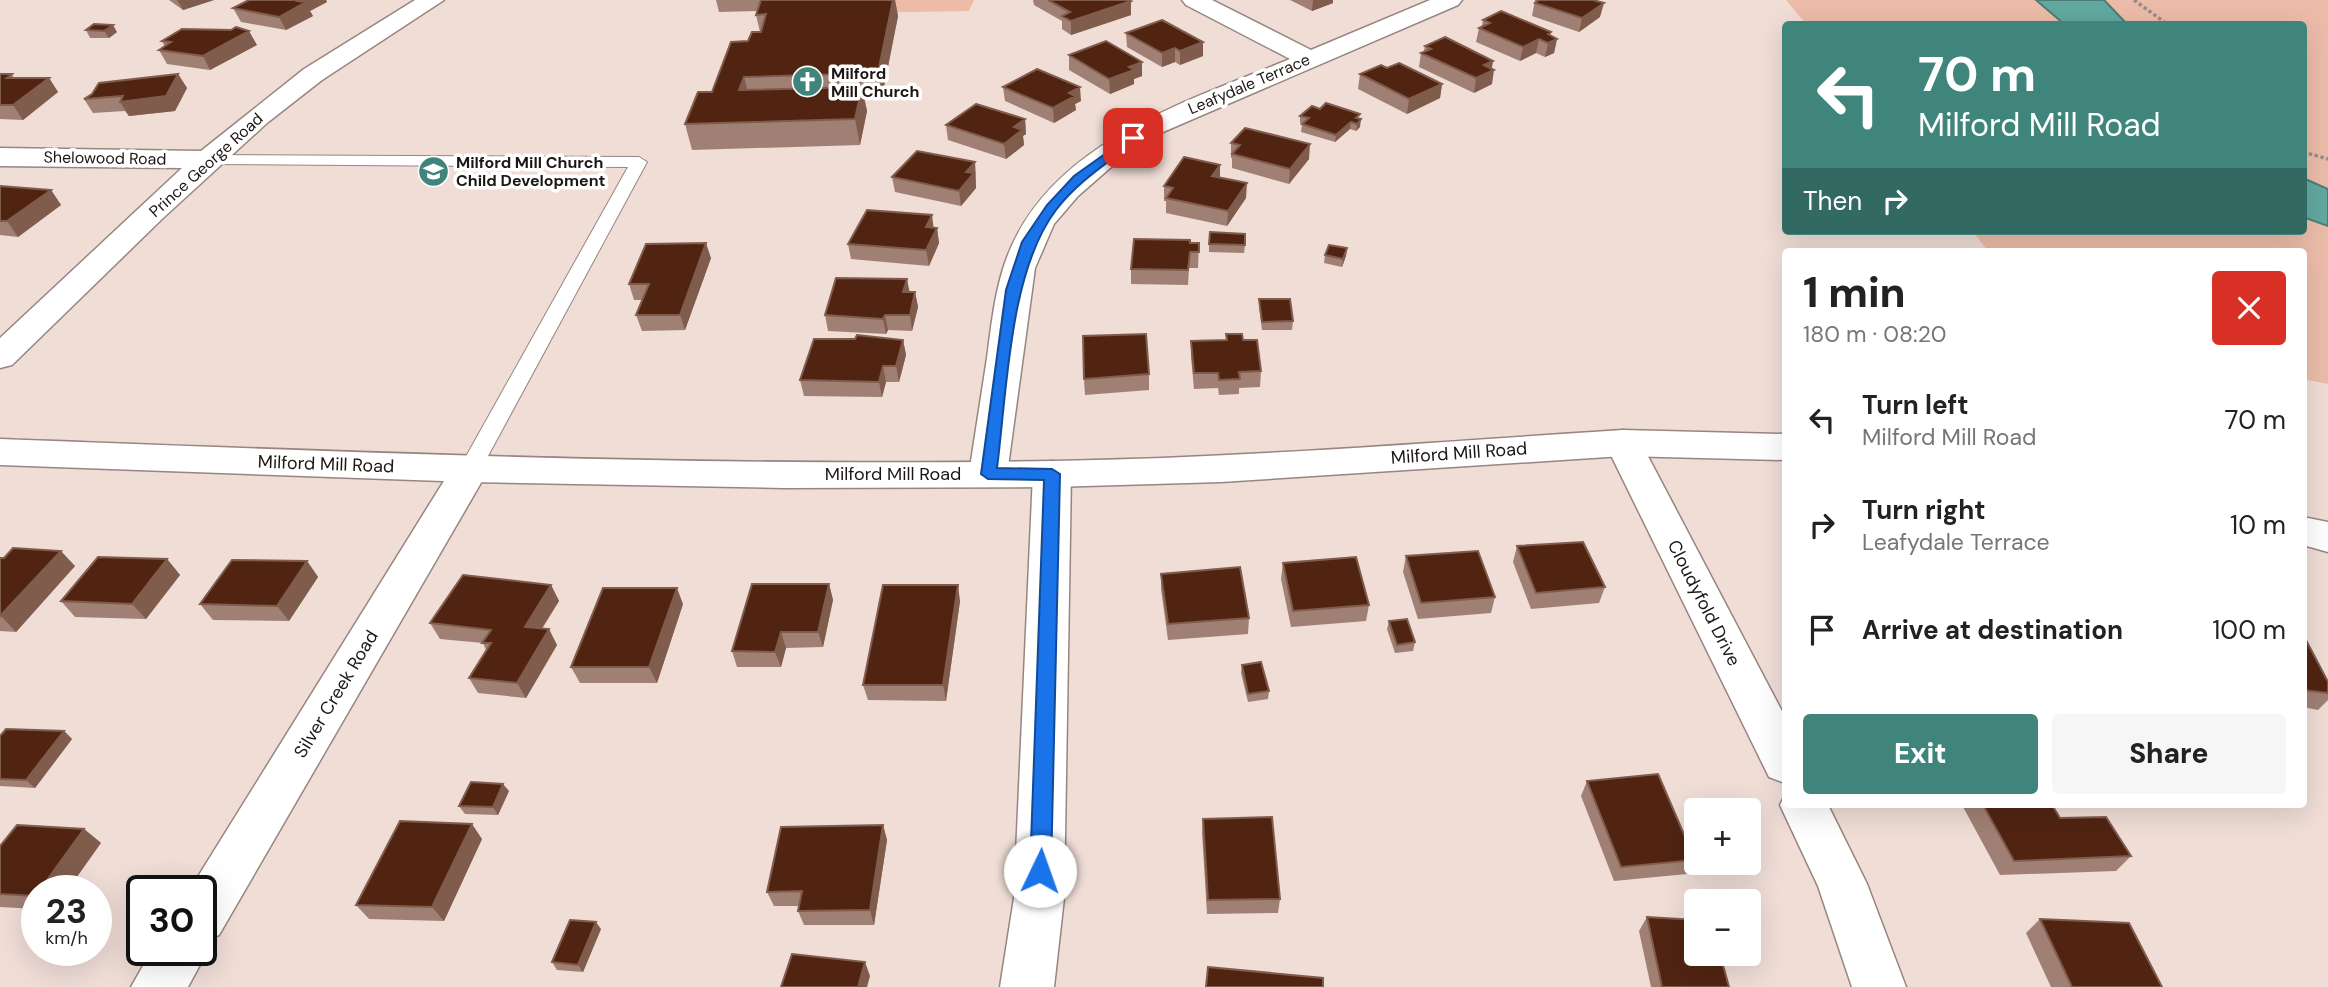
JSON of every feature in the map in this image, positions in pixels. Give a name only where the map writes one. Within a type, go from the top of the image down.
[{"type":"street","name":"Prince George Road","points":[[0,357],[209,160],[277,100],[335,57],[388,23],[432,0]]},
{"type":"street","points":[[1194,0],[1308,58]]},
{"type":"street","name":"Leafydale Terrace","points":[[988,474],[1013,290],[1029,242],[1051,208],[1078,179],[1113,150],[1153,126],[1450,0]]},
{"type":"street","name":"Shelowood Road","points":[[0,157],[209,160]]},
{"type":"street","name":"Milford Mill Road","points":[[0,452],[470,469],[784,475],[1052,474],[1221,469],[1623,443],[1782,447]]},
{"type":"street","name":"Cloudyfold Drive","points":[[1623,443],[1782,757]]},
{"type":"street","name":"Silver Creek Road","points":[[217,891],[470,469]]},
{"type":"street","points":[[1027,987],[1040,884],[1052,474]]},
{"type":"street","points":[[2307,532],[2328,537]]},
{"type":"street","points":[[1805,808],[1842,884],[1879,987]]},
{"type":"street","points":[[158,987],[172,966]]},
{"type":"lane","points":[[209,160],[639,162],[470,469]]},
{"type":"path","points":[[2134,0],[2163,21]]},
{"type":"path","points":[[2307,153],[2328,159]]},
{"type":"shaded area","points":[[852,0],[974,0],[969,11],[856,13]]},
{"type":"shaded area","points":[[1786,0],[2328,0],[2328,384],[2307,380],[2307,248],[1986,248],[1975,235],[2307,235],[2307,21],[1804,21]]},
{"type":"water","points":[[2036,0],[2104,0],[2124,21],[2060,21]]},
{"type":"water","points":[[2307,180],[2328,189],[2328,226],[2307,218]]},
{"type":"building","points":[[249,0],[306,2],[279,17],[233,8]]},
{"type":"building","points":[[761,0],[893,0],[878,73],[744,77],[739,90],[862,87],[855,119],[685,124],[698,92],[712,92],[731,42],[748,41],[752,32],[761,32],[766,14],[756,15]]},
{"type":"building","points":[[1048,0],[1131,1],[1071,21],[1062,16],[1070,12]]},
{"type":"building","points":[[1539,0],[1593,0],[1604,3],[1582,18],[1535,3]]},
{"type":"building","points":[[1501,11],[1551,32],[1548,34],[1557,39],[1548,43],[1539,39],[1523,47],[1479,28],[1490,23],[1483,20]]},
{"type":"building","points":[[1162,20],[1203,42],[1180,51],[1175,48],[1162,53],[1126,33]]},
{"type":"building","points":[[94,24],[113,25],[104,31],[86,30]]},
{"type":"building","points":[[236,27],[249,31],[203,56],[159,50],[171,42],[162,41],[182,29],[231,30]]},
{"type":"building","points":[[1445,37],[1493,61],[1484,65],[1494,70],[1476,78],[1421,53],[1431,49],[1425,46]]},
{"type":"building","points":[[1106,41],[1142,62],[1129,67],[1134,70],[1109,79],[1069,55]]},
{"type":"building","points":[[1399,63],[1442,84],[1409,99],[1360,74],[1381,65],[1387,68]]},
{"type":"building","points":[[1037,69],[1080,87],[1069,93],[1075,96],[1053,108],[1003,87]]},
{"type":"building","points":[[0,74],[12,74],[7,78],[49,78],[13,105],[0,105]]},
{"type":"building","points":[[178,74],[166,96],[120,102],[123,96],[84,99],[92,94],[99,83]]},
{"type":"building","points":[[1326,103],[1360,114],[1356,118],[1361,119],[1357,124],[1351,122],[1336,135],[1302,124],[1309,118],[1300,116],[1312,106],[1320,109]]},
{"type":"building","points":[[976,104],[1025,119],[1014,127],[1022,130],[1004,144],[946,125]]},
{"type":"building","points":[[1245,128],[1310,144],[1290,169],[1232,154],[1240,145],[1231,143]]},
{"type":"building","points":[[917,151],[975,162],[966,172],[974,173],[959,191],[892,177]]},
{"type":"building","points":[[1184,157],[1220,165],[1212,176],[1247,183],[1228,211],[1166,198],[1173,188],[1164,186]]},
{"type":"building","points":[[0,186],[51,190],[7,221],[0,221]]},
{"type":"building","points":[[867,210],[932,215],[926,227],[937,228],[926,250],[848,244]]},
{"type":"building","points":[[1210,232],[1245,234],[1245,245],[1209,244]]},
{"type":"building","points":[[1134,239],[1190,240],[1190,243],[1199,243],[1199,252],[1190,252],[1188,270],[1131,269]]},
{"type":"building","points":[[706,243],[680,315],[636,315],[649,284],[629,284],[646,244]]},
{"type":"building","points":[[1329,245],[1347,248],[1343,259],[1325,255]]},
{"type":"building","points":[[836,278],[907,279],[903,292],[915,292],[910,315],[885,315],[883,319],[825,315]]},
{"type":"building","points":[[1259,299],[1290,299],[1293,321],[1262,322]]},
{"type":"building","points":[[1146,334],[1149,374],[1084,379],[1083,336]]},
{"type":"building","points":[[1226,334],[1242,334],[1243,340],[1257,340],[1261,371],[1239,372],[1240,379],[1219,380],[1218,373],[1194,373],[1191,341],[1227,340]]},
{"type":"building","points":[[857,335],[903,340],[896,366],[883,366],[879,382],[800,380],[814,339],[855,339]]},
{"type":"building","points":[[1583,542],[1605,587],[1536,593],[1517,546]]},
{"type":"building","points":[[13,548],[61,551],[0,616],[0,558],[4,558]]},
{"type":"building","points":[[1478,551],[1495,597],[1421,603],[1406,556]]},
{"type":"building","points":[[98,557],[167,559],[132,604],[61,601]]},
{"type":"building","points":[[1356,557],[1369,605],[1293,611],[1283,563]]},
{"type":"building","points":[[232,560],[307,561],[277,606],[200,604]]},
{"type":"building","points":[[1240,567],[1249,618],[1168,624],[1161,574]]},
{"type":"building","points":[[463,575],[551,585],[525,627],[549,629],[517,683],[469,678],[491,643],[482,643],[491,630],[430,623]]},
{"type":"building","points":[[752,584],[829,584],[818,632],[781,632],[775,652],[732,651]]},
{"type":"building","points":[[883,585],[958,585],[943,685],[863,685]]},
{"type":"building","points":[[603,588],[677,588],[649,667],[571,667]]},
{"type":"building","points":[[1407,619],[1415,642],[1397,645],[1389,621]]},
{"type":"building","points":[[2307,642],[2328,682],[2328,693],[2307,690]]},
{"type":"building","points":[[1261,662],[1269,691],[1248,694],[1242,665]]},
{"type":"building","points":[[6,729],[64,731],[26,780],[0,779],[0,736]]},
{"type":"building","points":[[1658,774],[1684,834],[1684,861],[1621,867],[1587,781]]},
{"type":"building","points":[[471,782],[503,784],[493,807],[459,806]]},
{"type":"building","points":[[1985,808],[2054,808],[2060,818],[2106,817],[2131,856],[2014,861]]},
{"type":"building","points":[[1272,817],[1280,899],[1208,900],[1203,819]]},
{"type":"building","points":[[400,821],[472,824],[432,907],[356,905]]},
{"type":"building","points":[[17,825],[84,829],[51,875],[21,875],[21,895],[0,894],[0,846]]},
{"type":"building","points":[[883,825],[870,910],[798,911],[802,891],[767,892],[781,827]]},
{"type":"building","points":[[1647,917],[1684,919],[1684,966],[1723,966],[1729,987],[1662,987]]},
{"type":"building","points":[[2040,919],[2129,923],[2162,987],[2072,987]]},
{"type":"building","points":[[570,920],[596,922],[578,965],[552,962]]},
{"type":"building","points":[[792,954],[865,962],[858,987],[781,987]]},
{"type":"building","points":[[1208,967],[1323,978],[1323,987],[1206,987]]},
{"type":"place","name":"Milford Mill Church","points":[[808,82]]},
{"type":"place","name":"Milford Mill Church Child Development","points":[[433,171]]},
{"type":"route","points":[[1040,871],[1052,474],[988,474],[1013,290],[1029,242],[1051,208],[1078,179],[1113,150],[1133,138]]}]
